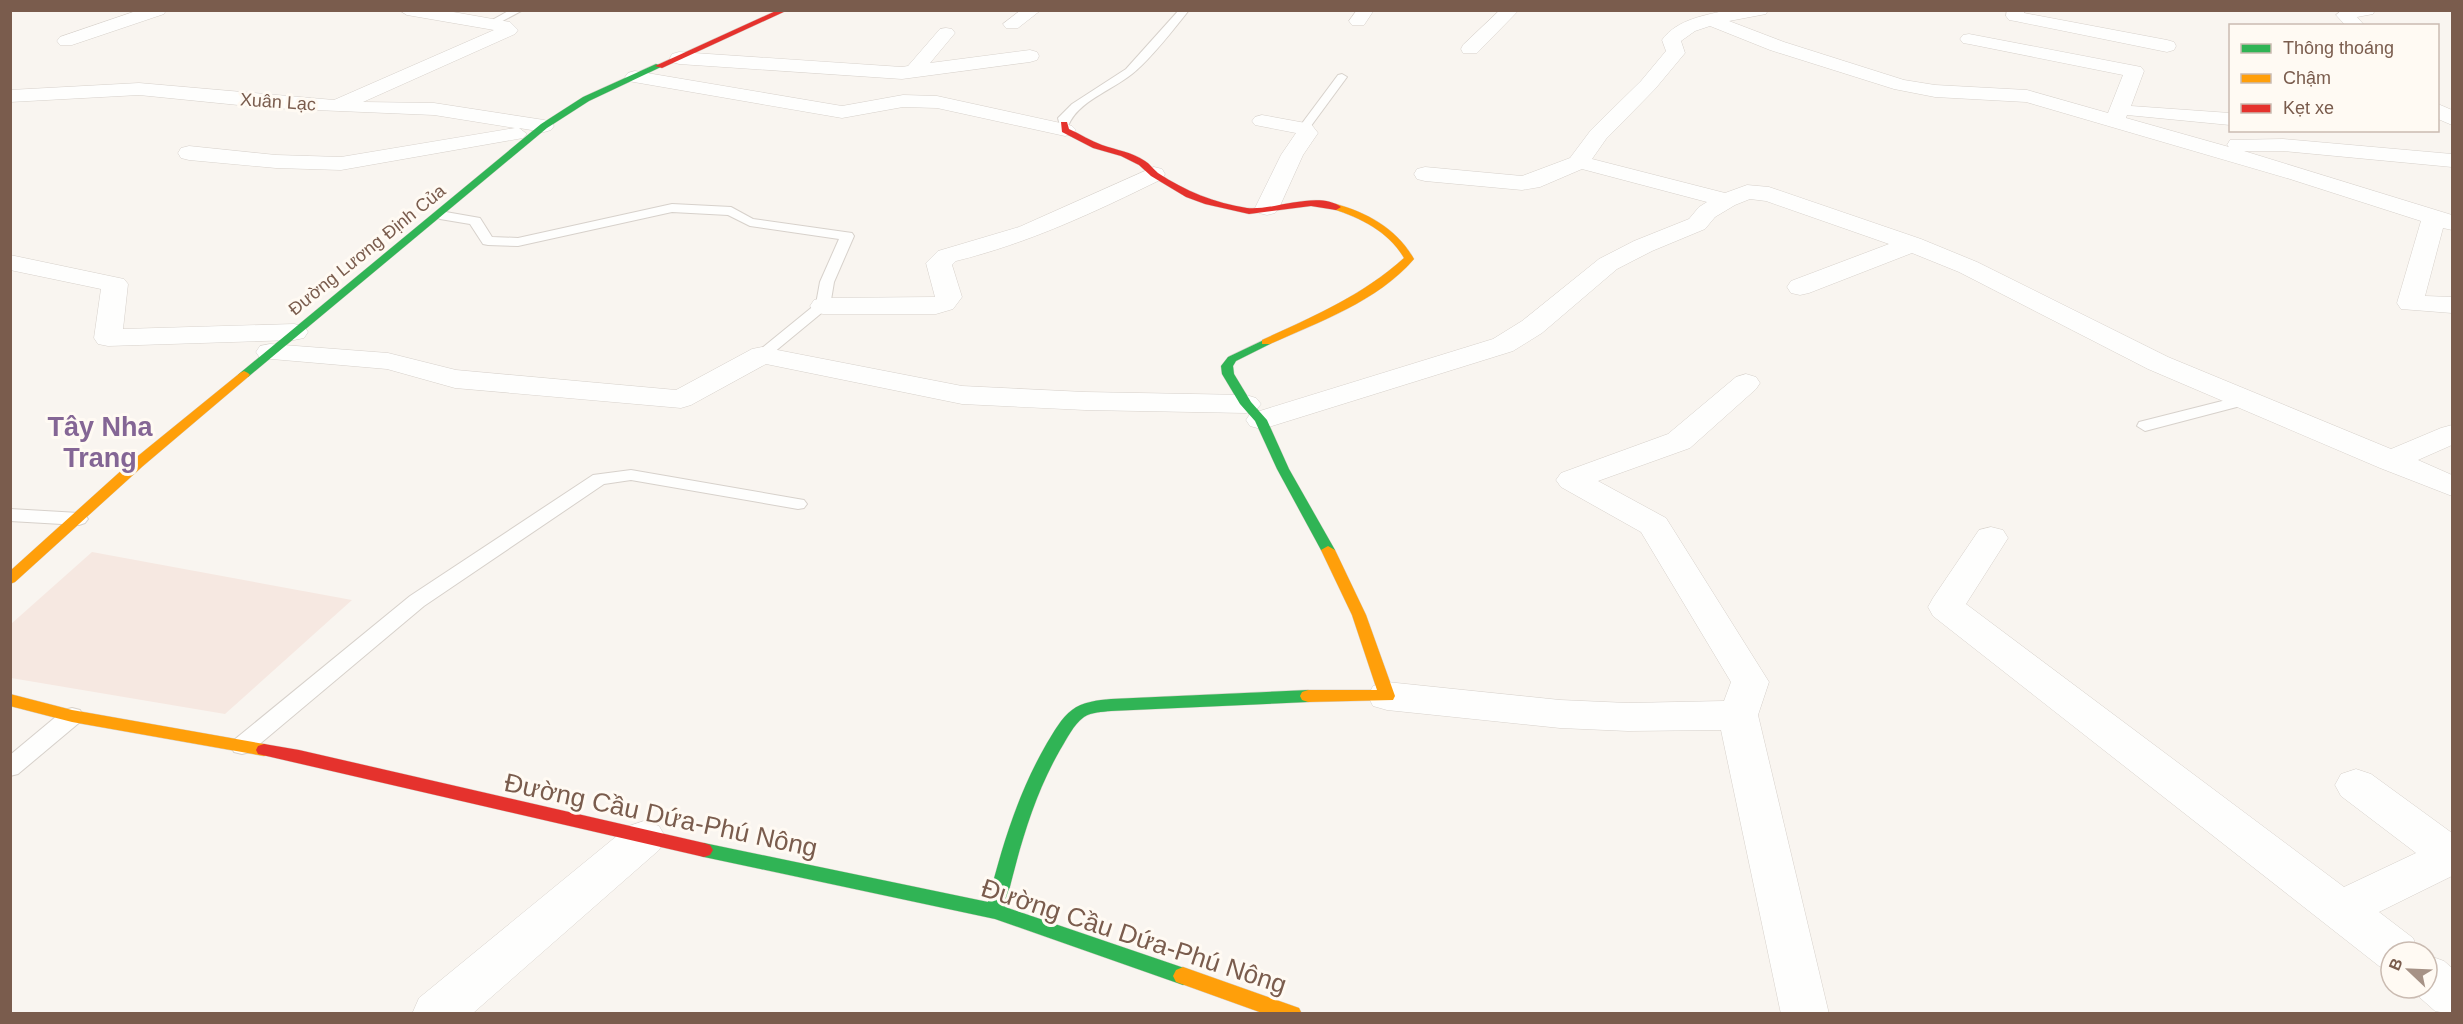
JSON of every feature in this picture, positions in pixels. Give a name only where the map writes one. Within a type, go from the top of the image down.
[{"type":"street","points":[[66,41],[158,10]]},
{"type":"street","points":[[413,12],[440,10]]},
{"type":"street","name":"Đường Lương Định Của","points":[[10,579],[79,519],[138,463],[542,129],[586,99],[785,10]]},
{"type":"street","points":[[1012,24],[1033,10]]},
{"type":"street","points":[[1470,49],[1510,10]]},
{"type":"street","points":[[1678,10],[1778,46],[1901,85],[1935,91],[2027,96],[2117,115],[2200,145],[2443,220],[2410,303],[2452,305]]},
{"type":"street","points":[[1580,162],[1580,156],[1597,135],[1649,84],[1668,58],[1676,53],[1671,39],[1676,34],[1690,26],[1760,10]]},
{"type":"street","points":[[2016,10],[2015,16],[2041,23],[2167,46]]},
{"type":"street","points":[[2354,24],[2345,15],[2367,10]]},
{"type":"street","points":[[336,106],[509,30],[504,26],[413,12]]},
{"type":"street","points":[[897,101],[909,71],[946,33]]},
{"type":"street","points":[[1969,39],[2134,71],[2117,115]]},
{"type":"street","points":[[679,58],[853,71],[909,71],[1030,56]]},
{"type":"street","points":[[635,77],[842,112],[897,101],[958,105],[1065,127],[1096,146],[1124,154],[1189,195],[1208,202],[1249,211],[1311,203],[1339,207],[1358,215],[1389,234],[1404,247],[1409,259],[1390,278],[1367,293],[1232,359],[1227,366],[1228,374],[1253,412],[1330,554],[1359,615],[1387,696]]},
{"type":"street","name":"Xuân Lạc","points":[[11,97],[139,89],[336,106],[434,109],[542,129]]},
{"type":"street","points":[[2439,112],[2449,131]]},
{"type":"street","points":[[2117,115],[2229,119]]},
{"type":"street","points":[[1262,121],[1304,128],[1307,133],[1292,155],[1267,208]]},
{"type":"street","points":[[189,153],[315,164],[362,161],[480,137],[542,129]]},
{"type":"street","points":[[2200,145],[2283,145],[2452,160]]},
{"type":"street","points":[[1425,174],[1522,183],[1532,182],[1580,162],[1727,200]]},
{"type":"street","points":[[823,306],[936,306],[944,303],[949,297],[939,263],[947,256],[1011,240],[1078,212],[1154,174]]},
{"type":"street","points":[[270,352],[388,361],[455,379],[681,399],[762,355],[962,395],[1253,412],[1503,345],[1532,327],[1608,264],[1643,246],[1697,224],[1707,212],[1747,192],[1769,194],[1912,244],[1968,267],[2147,358],[2452,486]]},
{"type":"street","points":[[1800,287],[1912,244]]},
{"type":"street","points":[[10,262],[115,284],[108,338],[294,332]]},
{"type":"street","points":[[1746,383],[1679,441],[1572,480],[1654,525],[1750,682],[1738,715],[1805,1014]]},
{"type":"street","points":[[2391,461],[2452,434]]},
{"type":"street","points":[[1991,538],[1946,607],[2380,940]]},
{"type":"street","points":[[995,911],[1011,846],[1027,797],[1045,759],[1080,712],[1104,706],[1272,696],[1387,696],[1560,714],[1628,717],[1738,715]]},
{"type":"street","name":"Đường Cầu Dứa-Phú Nông","points":[[10,700],[72,716],[299,756],[644,838],[995,911],[1292,1014]]},
{"type":"street","points":[[2340,910],[2452,856],[2356,785]]},
{"type":"street","points":[[436,1014],[644,838]]},
{"type":"street","points":[[2439,986],[2452,996]]},
{"type":"lane","points":[[490,24],[519,10]]},
{"type":"lane","points":[[1065,127],[1064,118],[1076,106],[1115,83],[1130,71],[1185,10]]},
{"type":"lane","points":[[1304,128],[1342,77]]},
{"type":"lane","points":[[440,215],[475,221],[488,241],[518,242],[672,208],[731,211],[750,222],[847,236],[827,282],[823,306],[762,355]]},
{"type":"lane","points":[[2145,426],[2247,400]]},
{"type":"lane","points":[[242,746],[417,601],[599,479],[631,475],[798,504]]},
{"type":"lane","points":[[10,515],[79,519]]},
{"type":"lane","points":[[10,768],[72,716]]},
{"type":"shaded area","points":[[92,552],[352,600],[225,714],[11,678],[11,624]]},
{"type":"traffic: fast","points":[[244,375],[544,126],[586,99],[659,66]]},
{"type":"traffic: fast","points":[[1266,342],[1232,359],[1227,366],[1228,374],[1246,404],[1261,420],[1283,469],[1328,550]]},
{"type":"traffic: fast","points":[[995,911],[1012,845],[1035,781],[1062,733],[1080,712],[1111,705],[1308,696]]},
{"type":"traffic: fast","points":[[704,850],[995,911],[1183,976]]},
{"type":"traffic: slow","points":[[1266,342],[1360,297],[1394,273],[1409,259],[1397,241],[1379,226],[1357,214],[1336,207]]},
{"type":"traffic: slow","points":[[10,579],[138,463],[244,375]]},
{"type":"traffic: slow","points":[[1308,696],[1387,696],[1359,615],[1328,550]]},
{"type":"traffic: slow","points":[[10,700],[72,716],[264,750]]},
{"type":"traffic: slow","points":[[1183,976],[1292,1014]]},
{"type":"traffic: jam","points":[[659,66],[785,10]]},
{"type":"traffic: jam","points":[[1064,124],[1065,130],[1096,146],[1124,154],[1142,163],[1154,174],[1189,195],[1208,202],[1249,211],[1311,203],[1336,207]]},
{"type":"traffic: jam","points":[[264,750],[299,756],[704,850]]},
{"type":"district","name":"Tây Nha Trang","points":[[100,442]]}]
